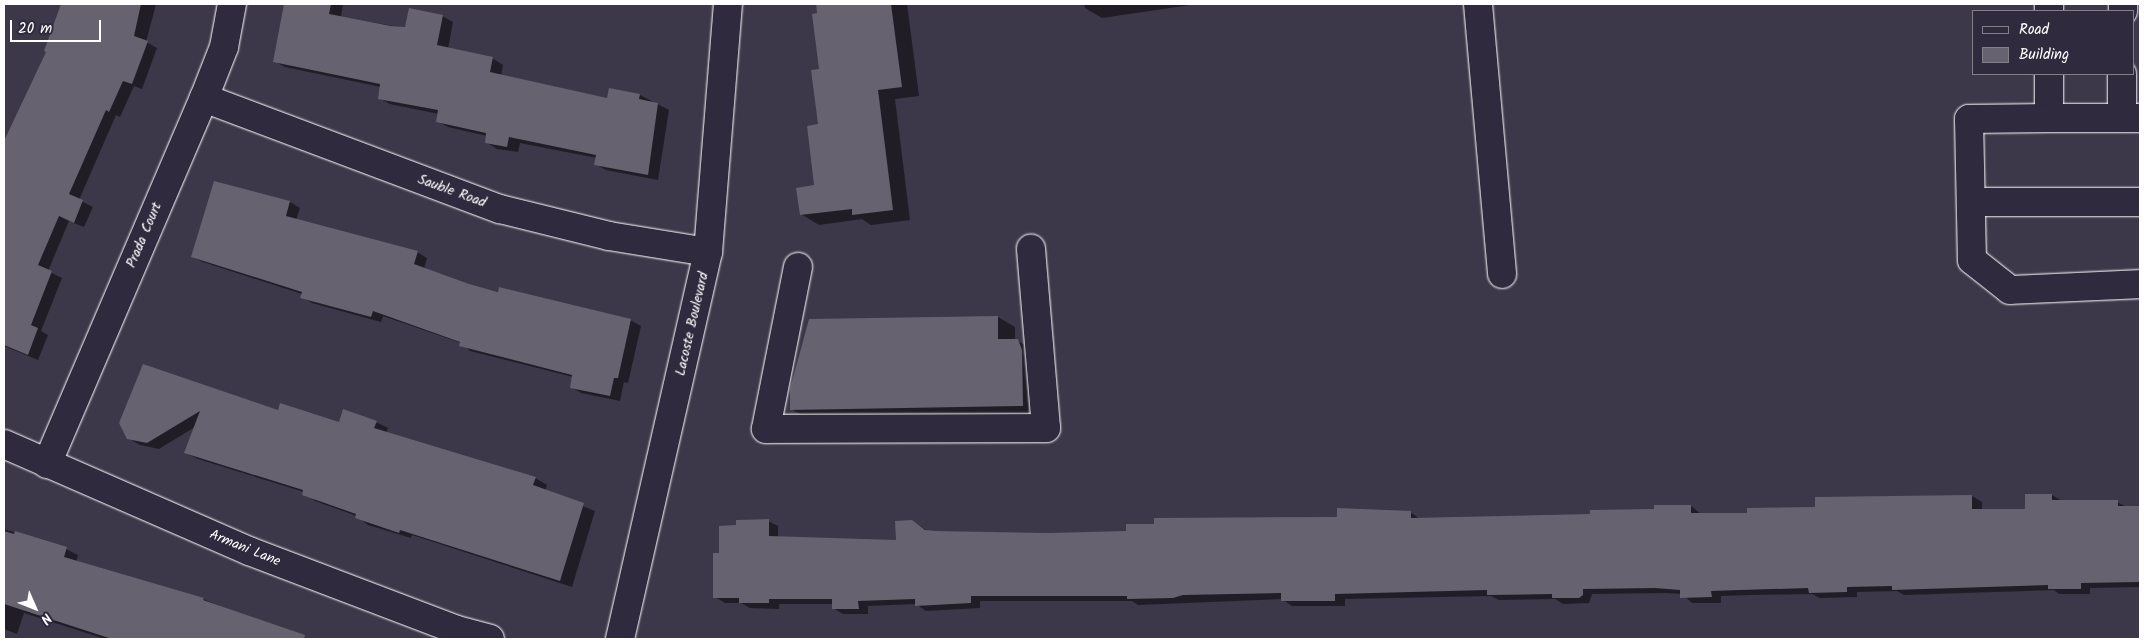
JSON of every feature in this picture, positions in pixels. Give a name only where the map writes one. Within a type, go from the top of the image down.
[{"type":"street","name":"Prada Court","points":[[47,464],[204,98],[224,47],[232,4]]},
{"type":"street","name":"Lacoste Boulevard","points":[[620,639],[708,252],[728,4]]},
{"type":"street","points":[[1478,4],[1502,274]]},
{"type":"street","points":[[2049,75],[2049,118]]},
{"type":"street","points":[[2122,75],[2131,118],[1969,119],[1972,260],[2010,290],[2140,284]]},
{"type":"street","name":"Sauble Road","points":[[204,98],[500,209],[609,236],[708,252]]},
{"type":"street","points":[[1971,202],[2140,202]]},
{"type":"street","points":[[798,267],[766,429],[1046,428],[1031,249]]},
{"type":"street","name":"Armani Lane","points":[[4,444],[249,551],[457,630],[490,639]]},
{"type":"building","points":[[61,4],[141,4],[134,36],[148,41],[132,84],[123,81],[109,112],[106,110],[69,194],[83,200],[74,223],[59,216],[38,265],[52,271],[31,325],[38,328],[28,355],[4,345],[4,141],[46,52],[44,51]]},
{"type":"building","points":[[284,4],[331,4],[329,14],[405,27],[409,8],[443,15],[437,45],[493,57],[490,72],[607,98],[609,88],[640,94],[639,99],[658,103],[648,175],[594,165],[596,155],[509,137],[507,147],[485,143],[486,133],[436,122],[438,110],[378,99],[380,84],[273,62]]},
{"type":"building","points":[[816,4],[891,4],[902,87],[878,90],[893,210],[852,215],[852,209],[800,215],[796,188],[814,185],[807,126],[818,124],[811,70],[819,69],[812,14],[817,13]]},
{"type":"building","points":[[214,181],[290,201],[286,216],[418,251],[414,264],[469,284],[498,292],[499,287],[631,319],[618,378],[614,378],[610,396],[570,388],[572,375],[459,346],[460,342],[373,311],[371,317],[300,298],[302,292],[191,257]]},
{"type":"building","points":[[998,316],[998,339],[1018,339],[1022,350],[1023,406],[790,410],[790,389],[809,319]]},
{"type":"building","points":[[143,364],[278,410],[280,403],[339,422],[343,409],[377,421],[374,428],[536,477],[533,485],[584,503],[560,581],[400,530],[399,533],[355,518],[356,514],[302,495],[303,490],[184,453],[200,411],[147,443],[127,439],[119,423]]},
{"type":"building","points":[[2025,494],[2052,494],[2052,500],[2118,500],[2118,506],[2140,506],[2140,582],[2081,583],[2081,589],[2048,589],[2048,585],[1892,590],[1892,586],[1847,587],[1847,592],[1809,593],[1808,588],[1711,591],[1712,597],[1680,598],[1680,590],[1655,588],[1583,589],[1583,595],[1579,598],[1552,598],[1552,594],[1487,595],[1487,590],[1335,594],[1335,601],[1281,601],[1281,593],[1183,595],[1173,598],[1127,599],[1127,596],[971,596],[971,603],[915,606],[915,599],[858,601],[859,609],[832,609],[832,599],[769,599],[769,603],[739,603],[739,598],[713,598],[713,553],[719,553],[719,526],[736,525],[736,520],[769,519],[769,536],[896,540],[895,521],[912,520],[925,530],[1050,533],[1126,531],[1126,524],[1154,524],[1154,518],[1337,517],[1337,508],[1411,511],[1411,518],[1590,514],[1590,510],[1654,509],[1654,505],[1691,505],[1691,513],[1747,513],[1747,508],[1815,507],[1815,497],[1972,495],[1972,509],[2025,509]]},
{"type":"building","points":[[4,531],[14,534],[15,531],[67,547],[64,557],[204,598],[203,600],[305,635],[304,639],[112,639],[4,604]]}]
